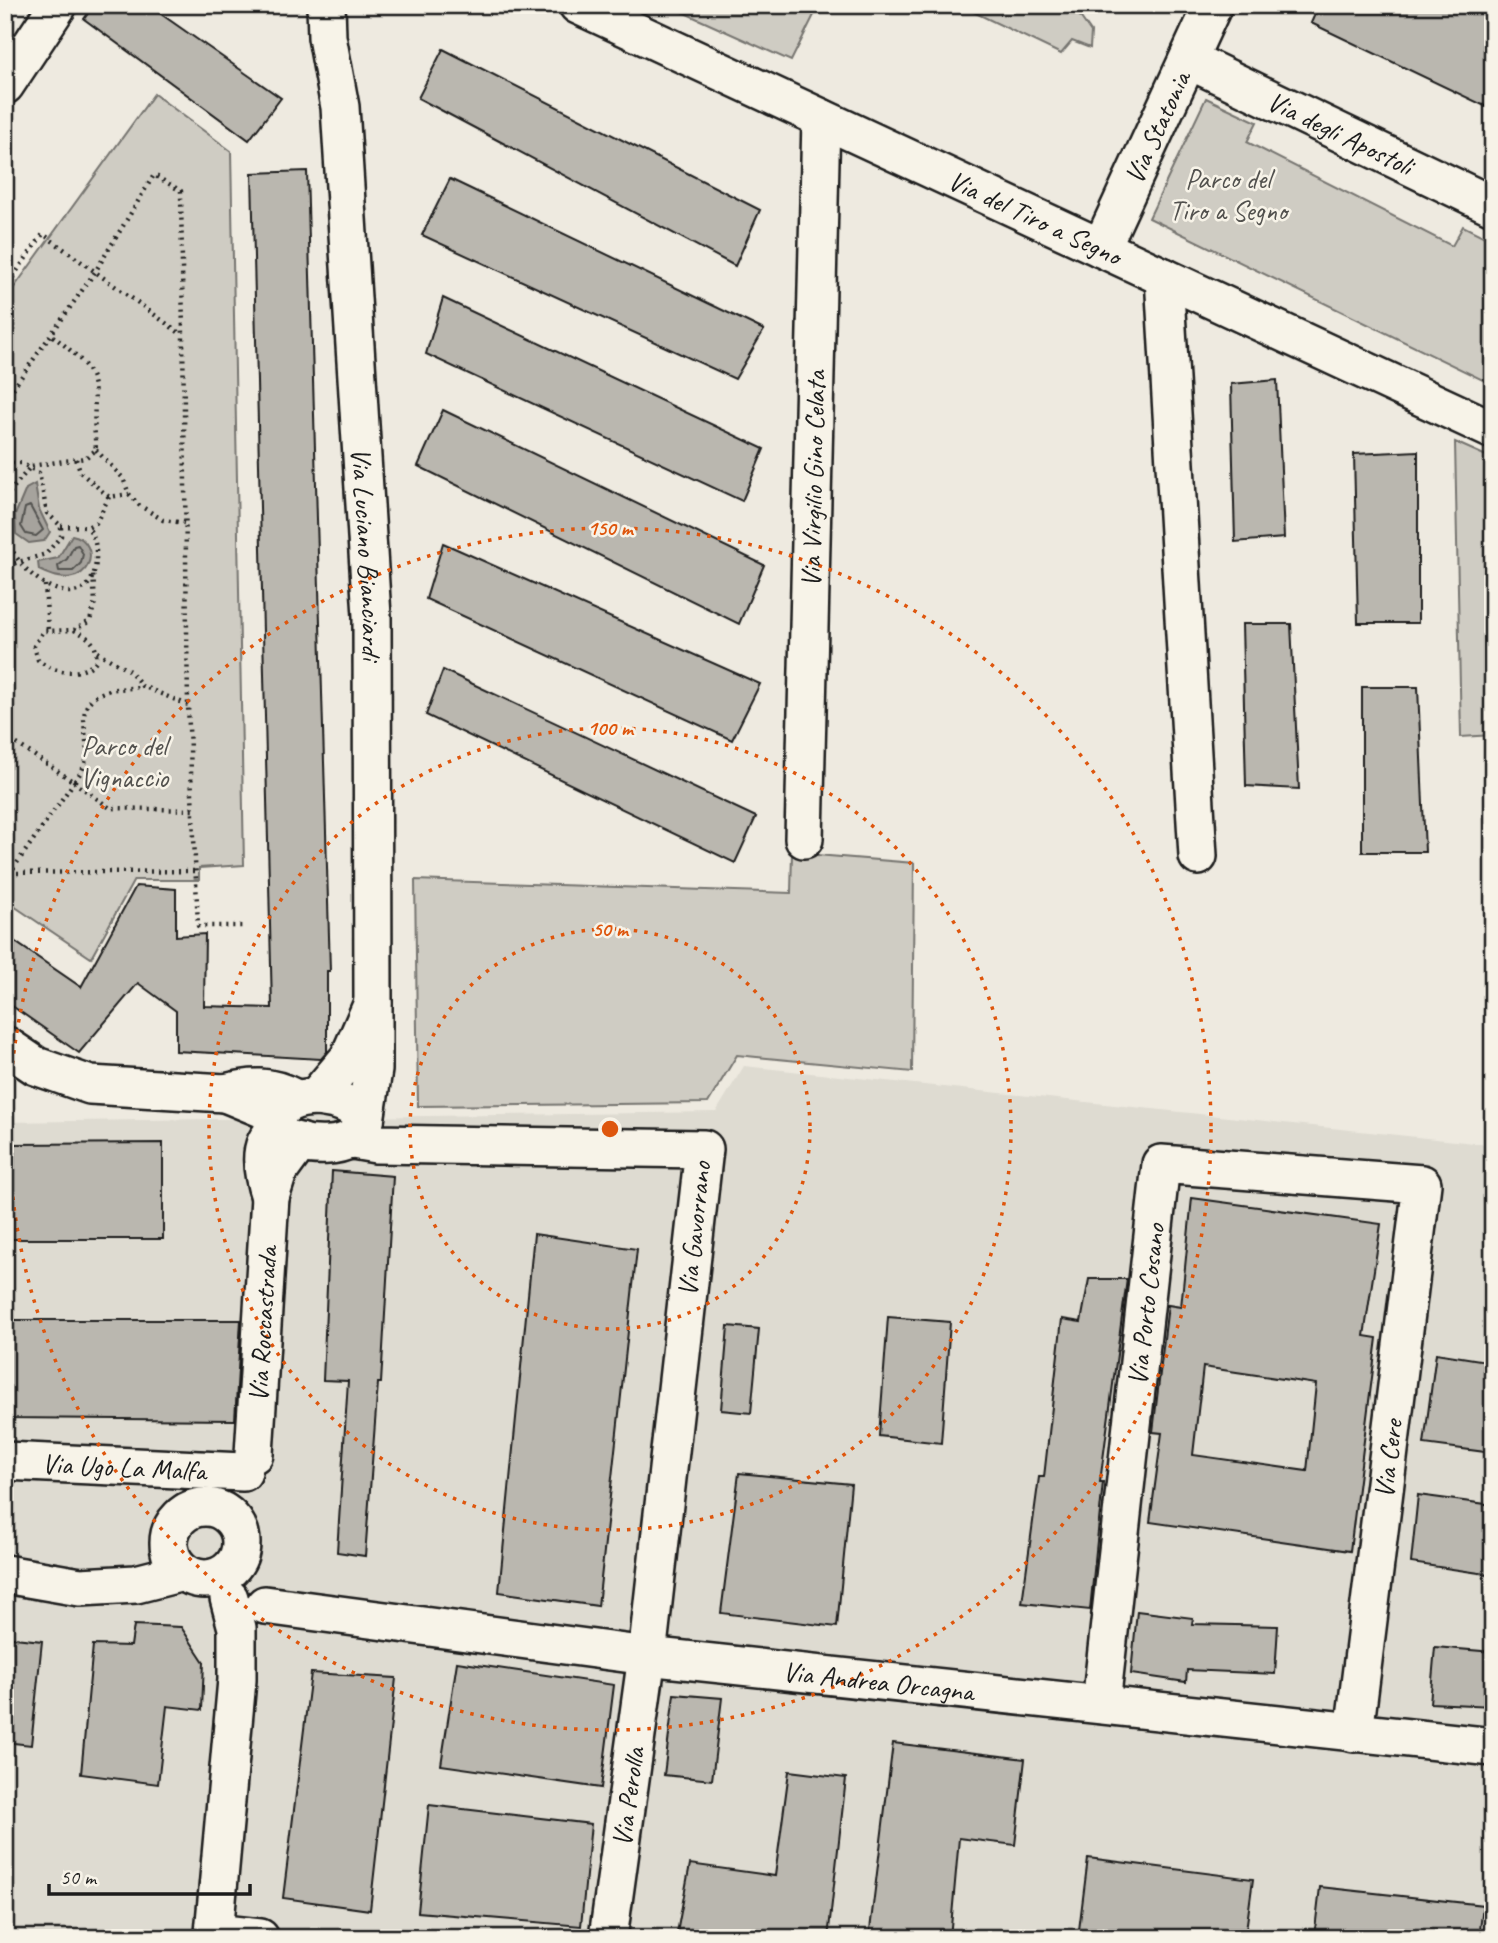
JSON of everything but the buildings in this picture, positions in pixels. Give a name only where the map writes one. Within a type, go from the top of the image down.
[{"type":"street","points":[[5,85],[58,5]]},
{"type":"street","name":"Via del Tiro a Segno","points":[[578,5],[1493,430]]},
{"type":"street","name":"Via Statonia","points":[[1101,248],[1213,5]]},
{"type":"street","name":"Via Luciano Bianciardi","points":[[323,16],[340,107],[372,616],[373,1070],[359,1131]]},
{"type":"street","name":"Via degli Apostoli","points":[[1189,60],[1493,206]]},
{"type":"street","name":"Via Virgilio Gino Celata","points":[[804,839],[821,118]]},
{"type":"street","points":[[1164,277],[1198,856]]},
{"type":"street","name":"Via Luciano Bianciardi","points":[[292,1117],[349,1058],[373,1003]]},
{"type":"street","points":[[5,1045],[36,1066],[90,1085],[225,1093],[251,1087],[275,1088],[292,1117],[326,1144],[359,1131],[347,1103],[292,1117]]},
{"type":"street","name":"Via Roccastrada","points":[[241,1546],[270,1197],[265,1181],[263,1149],[266,1138],[292,1117]]},
{"type":"street","name":"Via Gavorrano","points":[[359,1131],[376,1144],[704,1149],[647,1656]]},
{"type":"street","name":"Via Porto Cosano","points":[[1101,1704],[1161,1164],[1422,1184]]},
{"type":"street","name":"Via Cere","points":[[1354,1733],[1422,1184]]},
{"type":"street","name":"Via Ugo La Malfa","points":[[5,1461],[248,1463]]},
{"type":"street","points":[[248,1463],[204,1506],[185,1512],[172,1528],[169,1538],[172,1557],[205,1583],[237,1628],[237,1680],[212,1935],[260,1938]]},
{"type":"street","points":[[204,1506],[224,1511],[233,1518],[241,1546],[243,1580],[265,1605]]},
{"type":"street","points":[[80,1587],[129,1569],[169,1538]]},
{"type":"street","name":"Via Andrea Orcagna","points":[[5,1574],[80,1587],[205,1583],[225,1573],[241,1546]]},
{"type":"street","name":"Via Andrea Orcagna","points":[[205,1583],[246,1605],[265,1605],[647,1656],[1493,1747]]},
{"type":"street","name":"Via Perolla","points":[[608,1938],[647,1656]]},
{"type":"path","points":[[5,400],[95,272],[154,174],[181,191],[188,705],[198,926],[244,926]]},
{"type":"path","points":[[5,288],[43,234],[181,334]]},
{"type":"path","points":[[50,334],[80,358],[93,376],[96,450],[123,478],[129,494],[139,505],[163,520],[184,523]]},
{"type":"path","points":[[5,463],[32,466],[85,458],[96,450]]},
{"type":"path","points":[[76,459],[81,473],[109,497],[129,494]]},
{"type":"path","points":[[5,498],[32,466]]},
{"type":"path","points":[[32,466],[42,480],[47,513],[61,526],[87,527],[96,523],[103,514],[109,497]]},
{"type":"path","points":[[5,566],[16,560],[46,554],[61,536],[61,526]]},
{"type":"path","points":[[74,630],[90,621],[95,602],[93,575],[96,547],[87,527]]},
{"type":"path","points":[[5,533],[16,560],[53,590],[72,592],[83,587],[93,575]]},
{"type":"path","points":[[45,585],[48,630]]},
{"type":"path","points":[[48,630],[74,630],[90,637],[97,652],[96,661],[90,668],[82,671],[52,669],[38,660],[34,652],[37,637],[48,630]]},
{"type":"path","points":[[97,652],[131,672],[142,686],[188,705]]},
{"type":"path","points":[[5,880],[84,767],[87,755],[82,716],[85,709],[108,691],[142,686]]},
{"type":"path","points":[[5,736],[110,808],[193,810]]},
{"type":"path","points":[[9,873],[194,871]]},
{"type":"shaded area","points":[[744,1066],[1493,1145],[1493,1938],[5,1938],[5,1122],[716,1112]]},
{"type":"green space","points":[[667,5],[819,5],[791,61]]},
{"type":"green space","points":[[959,5],[1072,5],[1091,32],[1090,48],[1072,41],[1061,54]]},
{"type":"green space","name":"Parco del Vignaccio","points":[[154,94],[231,151],[244,865],[199,868],[199,880],[134,880],[91,958],[5,900],[5,300]]},
{"type":"green space","name":"Parco del Tiro a Segno","points":[[1206,98],[1257,122],[1247,142],[1452,246],[1463,226],[1493,241],[1493,385],[1149,218]]},
{"type":"green space","points":[[1455,442],[1493,459],[1493,735],[1461,737]]},
{"type":"green space","points":[[792,853],[914,863],[912,1072],[737,1055],[708,1103],[418,1106],[415,880],[791,893]]},
{"type":"water","points":[[35,484],[39,509],[50,532],[44,541],[29,543],[16,534],[15,515],[26,489]]},
{"type":"water","points":[[72,535],[82,539],[88,547],[88,565],[82,573],[71,577],[57,577],[39,570],[38,562],[58,558]]}]
